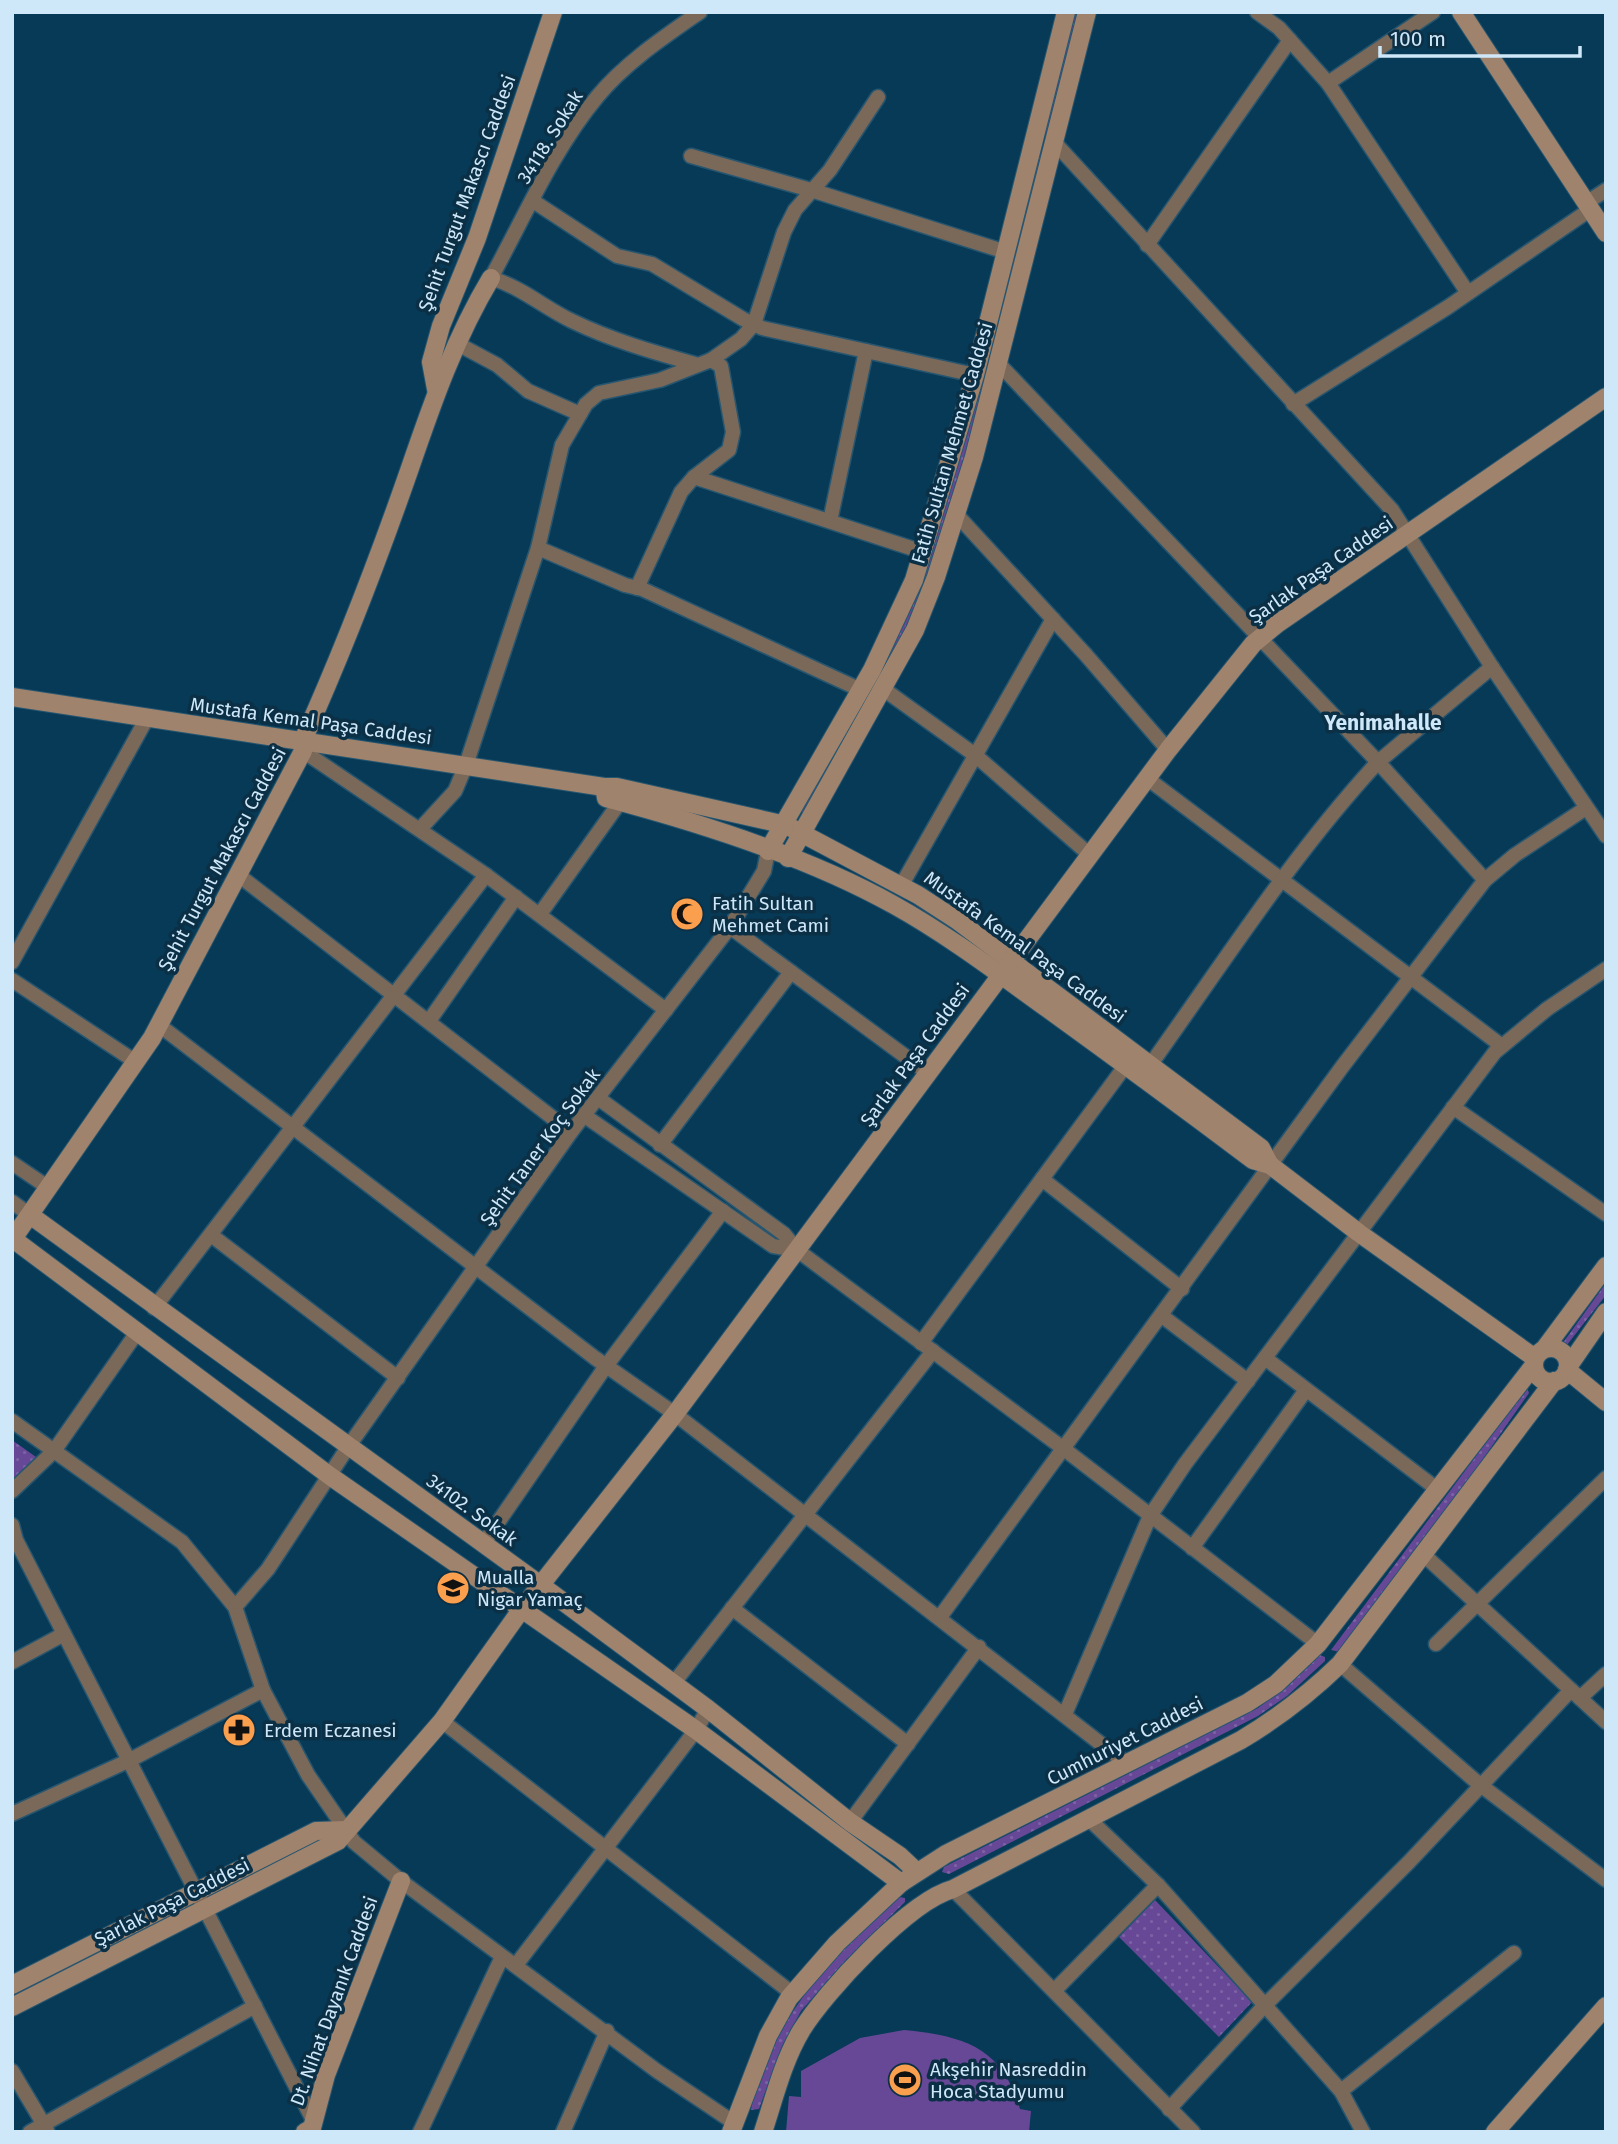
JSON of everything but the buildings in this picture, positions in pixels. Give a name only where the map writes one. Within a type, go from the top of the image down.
[{"type":"street","name":"Şehit Turgut Makascı Caddesi","points":[[436,389],[431,362],[441,326],[477,237],[553,12]]},
{"type":"street","name":"34118. Sokak","points":[[491,278],[533,201],[598,96],[645,52],[700,12]]},
{"type":"street","name":"Fatih Sultan Mehmet Caddesi","points":[[768,851],[786,825],[861,690],[904,606],[923,552],[975,375],[1066,12]]},
{"type":"street","name":"Fatih Sultan Mehmet Caddesi","points":[[788,858],[919,620],[956,514],[999,364],[1087,12]]},
{"type":"street","points":[[1257,12],[1290,40],[1328,83],[1468,293]]},
{"type":"street","points":[[1328,83],[1433,12]]},
{"type":"street","points":[[1461,12],[1606,233]]},
{"type":"street","points":[[1147,245],[1290,40]]},
{"type":"street","points":[[420,829],[455,791],[466,765],[538,548],[562,445],[580,414],[599,393],[660,380],[711,360],[741,339],[754,324],[784,232],[811,190],[830,170],[877,97]]},
{"type":"street","points":[[1034,138],[1054,142],[1392,510],[1492,667],[1606,836]]},
{"type":"street","points":[[691,156],[811,190],[1006,252]]},
{"type":"street","points":[[1293,404],[1468,293],[1606,190]]},
{"type":"street","points":[[533,201],[617,256],[652,264],[754,324],[975,375]]},
{"type":"street","name":"Şehit Turgut Makascı Caddesi","points":[[13,1240],[159,1025],[303,745],[340,658],[436,389],[456,343],[491,278]]},
{"type":"street","points":[[491,278],[517,286],[571,321],[632,345],[695,365]]},
{"type":"street","points":[[456,343],[497,365],[528,391],[580,414]]},
{"type":"street","points":[[830,521],[866,351]]},
{"type":"street","points":[[638,588],[681,492],[694,477],[729,450],[733,432],[721,366],[711,360]]},
{"type":"street","points":[[999,364],[1378,762],[1485,880]]},
{"type":"street","name":"Şarlak Paşa Caddesi","points":[[12,2007],[329,1848],[442,1721],[521,1610],[675,1414],[1168,750],[1259,638],[1606,397]]},
{"type":"street","points":[[694,477],[923,552]]},
{"type":"street","points":[[956,514],[1168,750]]},
{"type":"street","points":[[538,548],[638,588],[861,690]]},
{"type":"street","points":[[901,886],[1053,619]]},
{"type":"street","points":[[1150,1064],[1283,880],[1378,762],[1492,667]]},
{"type":"street","points":[[882,688],[975,755],[1090,855]]},
{"type":"street","name":"Mustafa Kemal Paşa Caddesi","points":[[12,697],[303,745],[466,765],[604,788],[617,787],[786,825],[901,886],[958,921],[1006,967],[1126,1065],[1253,1160],[1270,1164]]},
{"type":"street","points":[[12,962],[147,718]]},
{"type":"street","points":[[303,745],[540,914],[666,1010]]},
{"type":"street","points":[[1147,779],[1502,1046]]},
{"type":"street","name":"Mustafa Kemal Paşa Caddesi","points":[[604,788],[606,798],[660,812],[845,881],[1006,967],[1150,1064],[1261,1148],[1270,1164],[1359,1233],[1538,1357]]},
{"type":"street","points":[[540,914],[620,802]]},
{"type":"street","points":[[940,1617],[1182,1289],[1270,1164],[1485,880],[1586,808]]},
{"type":"street","name":"Şehit Taner Koç Sokak","points":[[235,1606],[268,1569],[348,1447],[571,1132],[730,927],[764,871],[768,851]]},
{"type":"street","points":[[764,871],[788,858]]},
{"type":"street","points":[[237,874],[571,1132]]},
{"type":"street","points":[[154,1308],[486,875]]},
{"type":"street","points":[[429,1021],[516,897]]},
{"type":"street","points":[[730,927],[928,1073]]},
{"type":"street","points":[[1065,1714],[1150,1516],[1248,1381],[1453,1107],[1502,1046],[1547,1009],[1606,969]]},
{"type":"street","points":[[660,1145],[791,972]]},
{"type":"street","points":[[12,980],[136,1062]]},
{"type":"street","points":[[159,1025],[606,1366],[675,1414],[1065,1714],[1127,1765]]},
{"type":"street","points":[[673,1684],[805,1514],[927,1347],[1042,1179],[1126,1065]]},
{"type":"street","points":[[598,1098],[784,1234],[797,1250],[1064,1449],[1318,1644],[1479,1784],[1606,1880]]},
{"type":"street","points":[[1453,1107],[1606,1214]]},
{"type":"street","points":[[585,1116],[774,1246],[797,1250]]},
{"type":"street","points":[[12,1163],[49,1188]]},
{"type":"street","points":[[1042,1179],[1182,1289]]},
{"type":"street","points":[[12,1202],[30,1215]]},
{"type":"street","points":[[483,1544],[606,1366],[723,1211]]},
{"type":"street","name":"34102. Sokak","points":[[30,1215],[154,1308],[542,1586],[708,1709],[850,1822],[900,1856],[909,1877]]},
{"type":"street","points":[[211,1236],[398,1378]]},
{"type":"street","points":[[13,1240],[330,1476],[935,1897]]},
{"type":"street","name":"Cumhuriyet Caddesi","points":[[732,2127],[775,2023],[793,1994],[837,1943],[909,1877],[946,1854],[1247,1703],[1276,1684],[1318,1644],[1606,1266]]},
{"type":"street","points":[[12,1421],[182,1542],[235,1606],[263,1690],[307,1775],[366,1853],[732,2127],[764,2131],[795,2043],[815,2011],[866,1955],[911,1913],[935,1897],[1267,1725],[1301,1700],[1340,1664],[1563,1373],[1606,1312]]},
{"type":"street","points":[[1162,1316],[1248,1381]]},
{"type":"street","points":[[12,1491],[54,1451],[138,1331]]},
{"type":"street","points":[[1560,1350],[1566,1357],[1563,1373],[1542,1380],[1538,1357],[1560,1350]]},
{"type":"street","points":[[1265,1358],[1437,1489]]},
{"type":"street","points":[[1563,1373],[1606,1402]]},
{"type":"street","points":[[1192,1548],[1306,1390]]},
{"type":"street","points":[[1436,1644],[1606,1478]]},
{"type":"street","points":[[12,1525],[64,1633],[255,2006],[312,2127]]},
{"type":"street","points":[[1424,1555],[1606,1722]]},
{"type":"street","points":[[732,1608],[908,1744]]},
{"type":"street","points":[[12,1662],[64,1633]]},
{"type":"street","points":[[850,1822],[978,1647]]},
{"type":"street","points":[[1169,2109],[1265,2005],[1409,1862],[1479,1784],[1576,1694],[1606,1674]]},
{"type":"street","points":[[12,1814],[130,1760],[263,1690]]},
{"type":"street","points":[[516,1965],[696,1730],[708,1709]]},
{"type":"street","points":[[442,1721],[793,1994]]},
{"type":"street","points":[[1089,1819],[1158,1885],[1341,2091],[1363,2132]]},
{"type":"street","name":"Şarlak Paşa Caddesi","points":[[12,1985],[316,1831],[346,1830]]},
{"type":"street","name":"Dt. Nihat Dayanık Caddesi","points":[[312,2127],[326,2075],[401,1881]]},
{"type":"street","points":[[1055,1990],[1158,1885]]},
{"type":"street","points":[[953,1889],[1193,2132]]},
{"type":"street","points":[[1341,2091],[1514,1953]]},
{"type":"street","points":[[420,2132],[502,1957]]},
{"type":"street","points":[[30,2132],[46,2128],[255,2006]]},
{"type":"street","points":[[1495,2132],[1606,2006]]},
{"type":"street","points":[[563,2132],[607,2031]]},
{"type":"street","points":[[12,2071],[46,2128]]},
{"type":"shaded area","points":[[1074,12],[1079,12],[1049,133],[1046,135],[1044,132]]},
{"type":"shaded area","points":[[1036,154],[1043,155],[953,502],[930,571],[910,619],[806,814],[800,811],[923,571],[950,490]]},
{"type":"shaded area","points":[[1606,1283],[1606,1295],[1563,1350],[1562,1344]]},
{"type":"shaded area","points":[[1527,1388],[1529,1393],[1464,1486],[1340,1652],[1331,1650]]},
{"type":"shaded area","points":[[12,1440],[36,1457],[12,1482]]},
{"type":"shaded area","points":[[1320,1655],[1325,1657],[1325,1661],[1287,1696],[1258,1716],[949,1874],[942,1872],[944,1867],[1258,1708],[1290,1684]]},
{"type":"shaded area","points":[[899,1897],[905,1898],[905,1902],[844,1962],[801,2011],[782,2046],[759,2109],[751,2110],[755,2092],[773,2047],[802,1999],[837,1956]]},
{"type":"shaded area","points":[[1155,1900],[1252,2002],[1219,2037],[1119,1937]]},
{"type":"shaded area","points":[[183,1905],[185,1909],[12,1999],[12,1992]]},
{"type":"shaded area","name":"Akşehir Nasreddin Hoca Stadyumu","points":[[904,2030],[962,2041],[991,2058],[1003,2071],[1020,2109],[1031,2111],[1029,2132],[786,2132],[789,2096],[801,2097],[801,2071],[860,2038]]},
{"type":"place","name":"Fatih Sultan Mehmet Cami","points":[[687,914]]},
{"type":"place","name":"Mualla Nigar Yamaç","points":[[453,1588]]},
{"type":"place","name":"Erdem Eczanesi","points":[[239,1730]]},
{"type":"place","name":"Akşehir Nasreddin Hoca Stadyumu","points":[[905,2080]]},
{"type":"district","name":"Yenimahalle","points":[[1383,723]]}]
